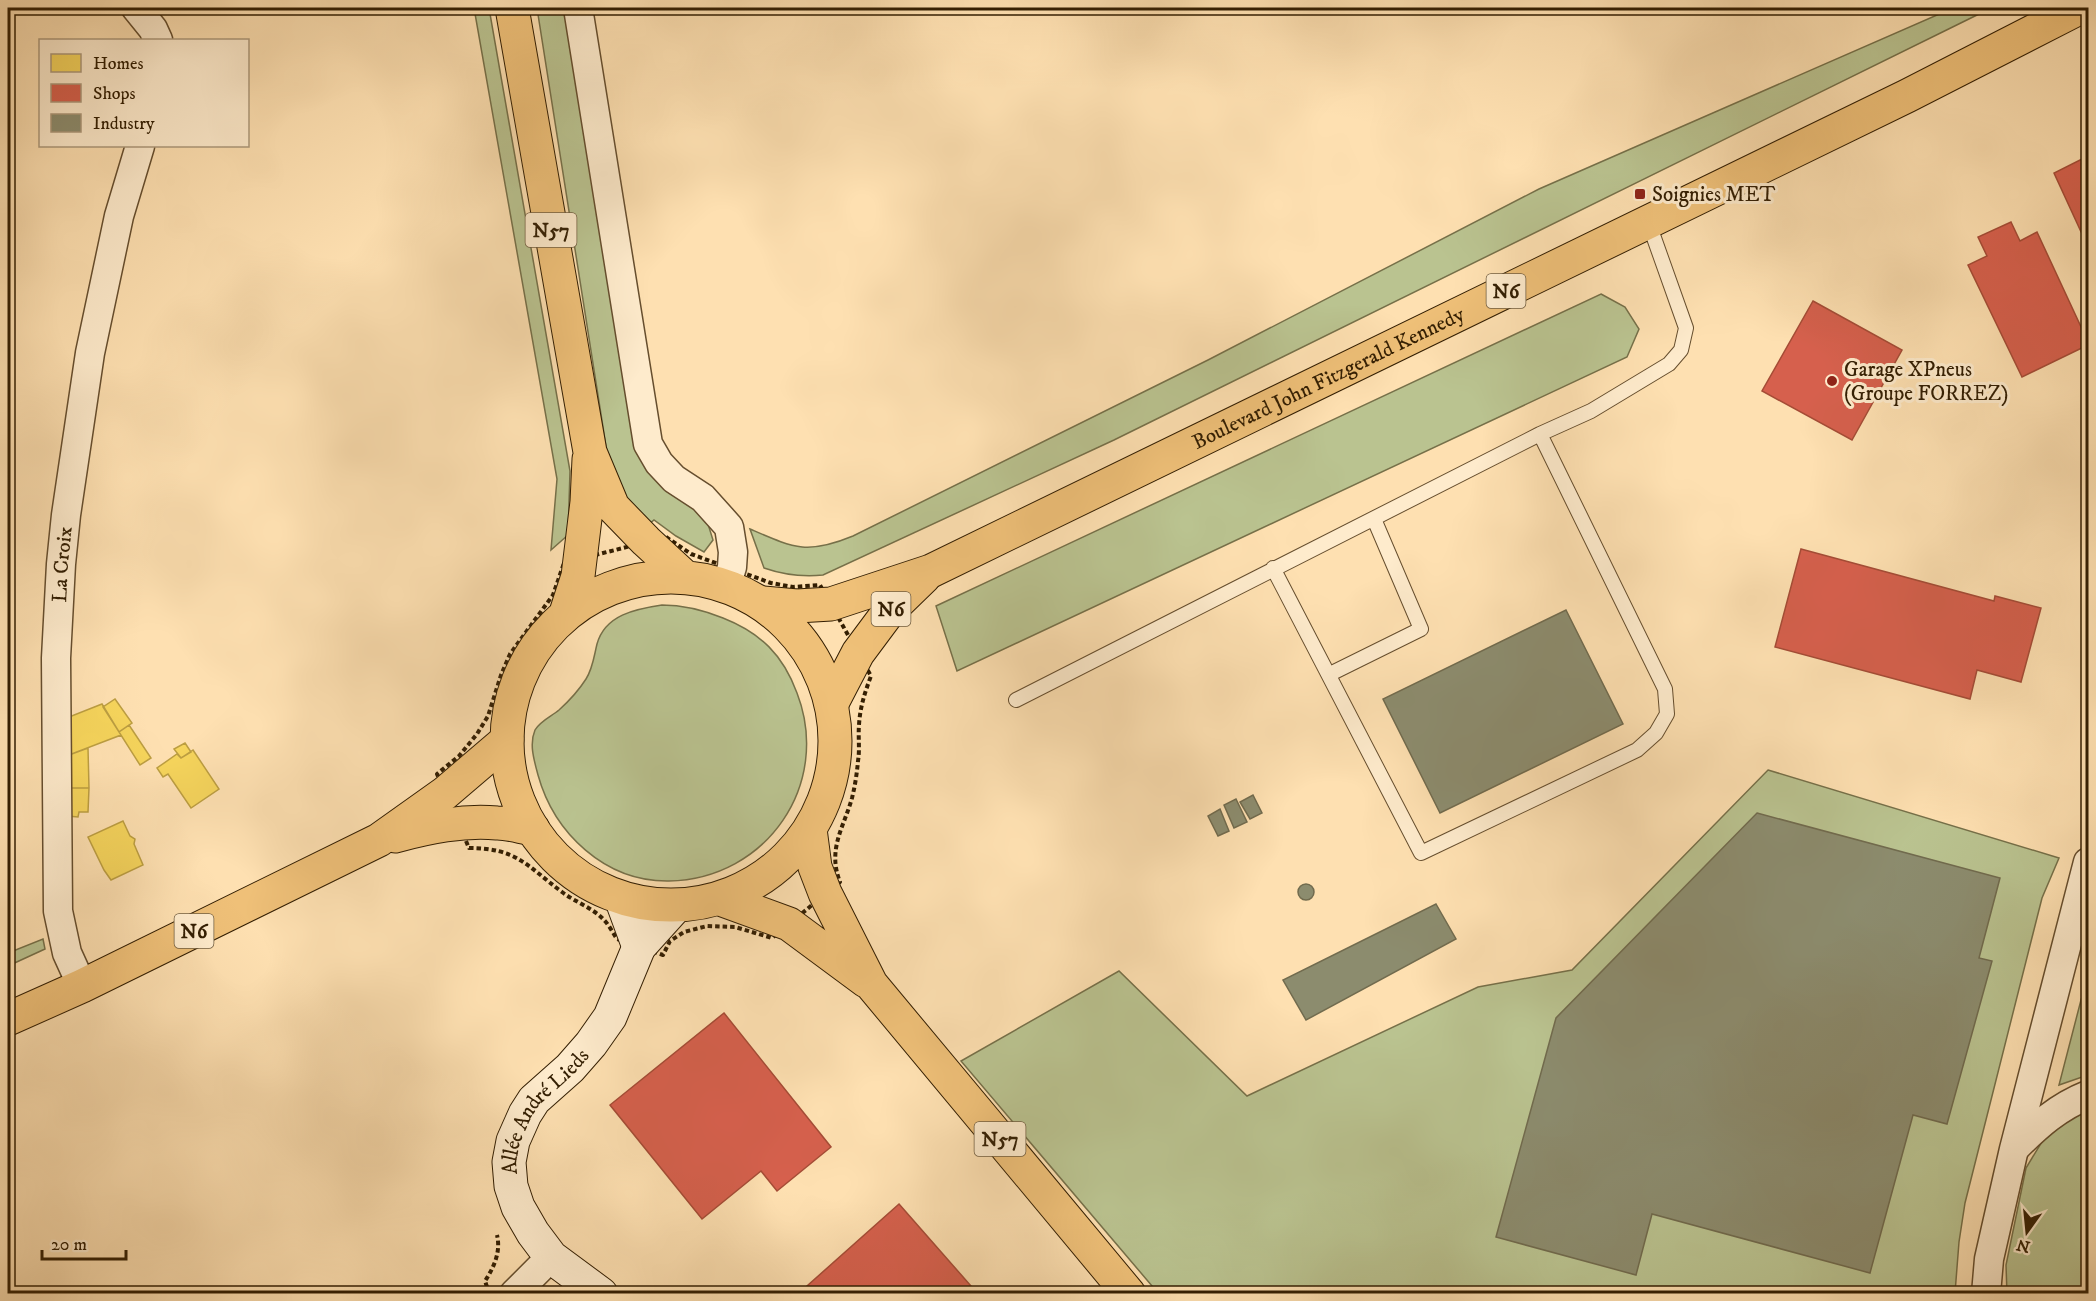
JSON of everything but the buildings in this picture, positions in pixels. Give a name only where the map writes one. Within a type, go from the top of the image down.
[{"type":"main road","name":"N57","points":[[512,8],[590,452],[613,507],[685,577]]},
{"type":"main road","name":"Boulevard John Fitzgerald Kennedy","points":[[763,603],[797,606],[831,604],[931,571],[1907,96],[2079,8]]},
{"type":"main road","name":"N57","points":[[565,616],[578,576],[587,502],[590,452]]},
{"type":"main road","name":"Boulevard John Fitzgerald Kennedy","points":[[832,703],[858,653],[890,610],[931,571]]},
{"type":"main road","points":[[660,577],[685,577],[726,587],[763,603],[781,618],[813,657],[832,703],[836,725],[833,770],[824,801],[810,830],[787,857],[760,879],[723,900],[676,906],[641,903],[621,898],[587,883],[552,856],[533,829],[518,799],[510,773],[507,740],[511,704],[521,671],[540,641],[565,616],[586,600],[611,588],[635,580],[660,577]]},
{"type":"main road","name":"N6","points":[[8,1019],[82,986],[379,840],[445,793],[507,740]]},
{"type":"main road","name":"N6","points":[[379,840],[421,829],[458,823],[498,823],[533,829]]},
{"type":"main road","name":"N57","points":[[810,830],[815,867],[825,893],[871,984],[1130,1293]]},
{"type":"main road","name":"N57","points":[[723,900],[789,924],[871,984]]},
{"type":"street","points":[[136,8],[153,29],[158,39]]},
{"type":"street","points":[[578,8],[648,444],[659,463],[674,480],[703,498],[729,527],[732,559],[726,587]]},
{"type":"street","name":"La Croix","points":[[82,986],[67,953],[57,911],[56,658],[62,564],[66,515],[90,353],[119,216],[140,147]]},
{"type":"street","points":[[1986,1293],[1989,1259],[2014,1149],[2088,862]]},
{"type":"street","points":[[621,898],[640,947]]},
{"type":"street","name":"Allée André Lieds","points":[[601,1293],[551,1257],[532,1233],[511,1186],[509,1162],[513,1141],[534,1100],[570,1068],[610,1017],[640,947],[676,906]]},
{"type":"street","points":[[2014,1149],[2043,1120],[2074,1100],[2088,1095]]},
{"type":"street","points":[[514,1293],[551,1257]]},
{"type":"lane","points":[[1016,700],[1273,568],[1540,434],[1591,411],[1669,364],[1681,350],[1686,328],[1648,221]]},
{"type":"lane","points":[[1273,568],[1421,853],[1636,750],[1656,734],[1667,714],[1665,689],[1540,434]]},
{"type":"lane","points":[[1329,674],[1421,629],[1374,519]]},
{"type":"path","points":[[437,774],[459,756],[488,716],[510,654],[553,595],[564,563]]},
{"type":"path","points":[[840,882],[836,872],[837,839],[852,798],[858,761],[860,712],[872,676]]},
{"type":"path","points":[[469,848],[495,850],[522,860],[568,897],[596,913],[640,947],[670,941],[684,932],[707,926],[735,927],[772,938]]},
{"type":"green space","points":[[474,8],[489,8],[570,471],[568,535],[551,550],[557,479]]},
{"type":"green space","points":[[537,8],[568,8],[637,451],[695,508],[708,524],[713,540],[704,552],[654,520],[648,525],[621,498],[609,465]]},
{"type":"green space","points":[[1953,8],[1977,8],[1979,14],[1114,440],[823,575],[793,575],[764,568],[750,529],[778,541],[801,547],[824,546],[853,536],[1208,360],[1539,189]]},
{"type":"green space","points":[[1601,294],[1625,307],[1639,329],[1627,357],[957,671],[936,606]]},
{"type":"green space","points":[[662,605],[686,607],[723,618],[759,638],[785,667],[797,693],[806,727],[806,760],[798,792],[783,820],[762,845],[735,864],[704,876],[669,881],[646,879],[624,873],[604,863],[586,850],[556,816],[536,769],[532,746],[533,735],[537,727],[559,710],[586,679],[592,666],[597,644],[607,626],[632,611]]},
{"type":"green space","points":[[1768,770],[2059,858],[2042,898],[1965,1203],[1955,1293],[1158,1293],[961,1061],[1119,971],[1247,1096],[1478,987],[1572,970]]},
{"type":"green space","points":[[43,939],[45,949],[8,966],[8,953]]},
{"type":"green space","points":[[2088,979],[2088,1075],[2059,1085],[2081,1000]]},
{"type":"green space","points":[[2088,1108],[2088,1293],[2007,1294],[2006,1265],[2026,1168],[2046,1135]]},
{"type":"place","name":"Soignies MET","points":[[1640,194]]},
{"type":"place","name":"Garage XPneus (Groupe FORREZ)","points":[[1832,381]]}]
